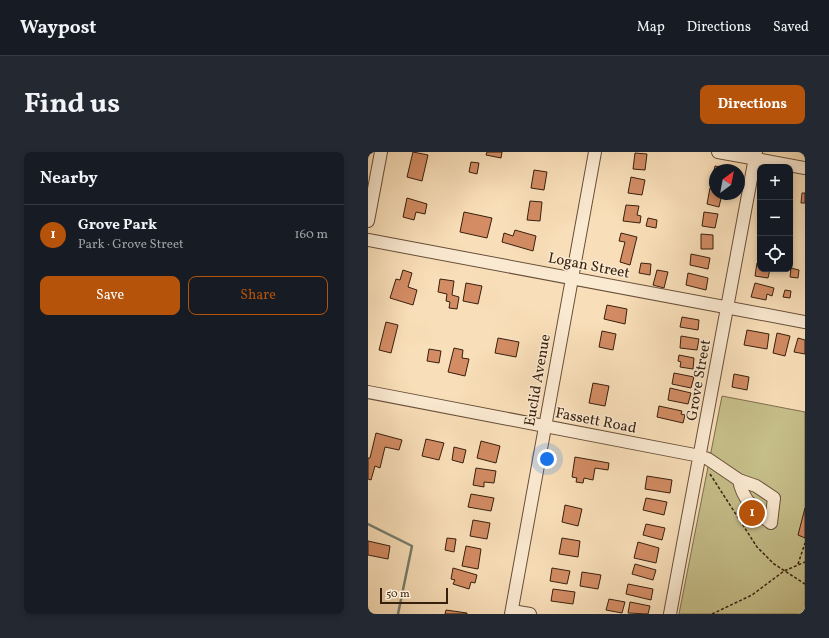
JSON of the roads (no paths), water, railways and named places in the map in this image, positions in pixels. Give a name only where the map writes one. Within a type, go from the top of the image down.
[{"type":"street","points":[[368,221],[381,152]]},
{"type":"street","name":"Euclid Avenue","points":[[511,612],[595,152]]},
{"type":"street","points":[[718,152],[755,155],[805,168]]},
{"type":"street","name":"Grove Street","points":[[670,614],[704,458],[727,308],[755,155]]},
{"type":"street","name":"Logan Street","points":[[368,240],[805,322]]},
{"type":"street","name":"Fassett Road","points":[[368,392],[704,458]]},
{"type":"street","points":[[704,458],[738,480]]},
{"type":"street","points":[[511,612],[530,614]]},
{"type":"waterway","points":[[368,524],[412,546],[398,614]]},
{"type":"place","name":"Grove Park","points":[[752,513]]}]
